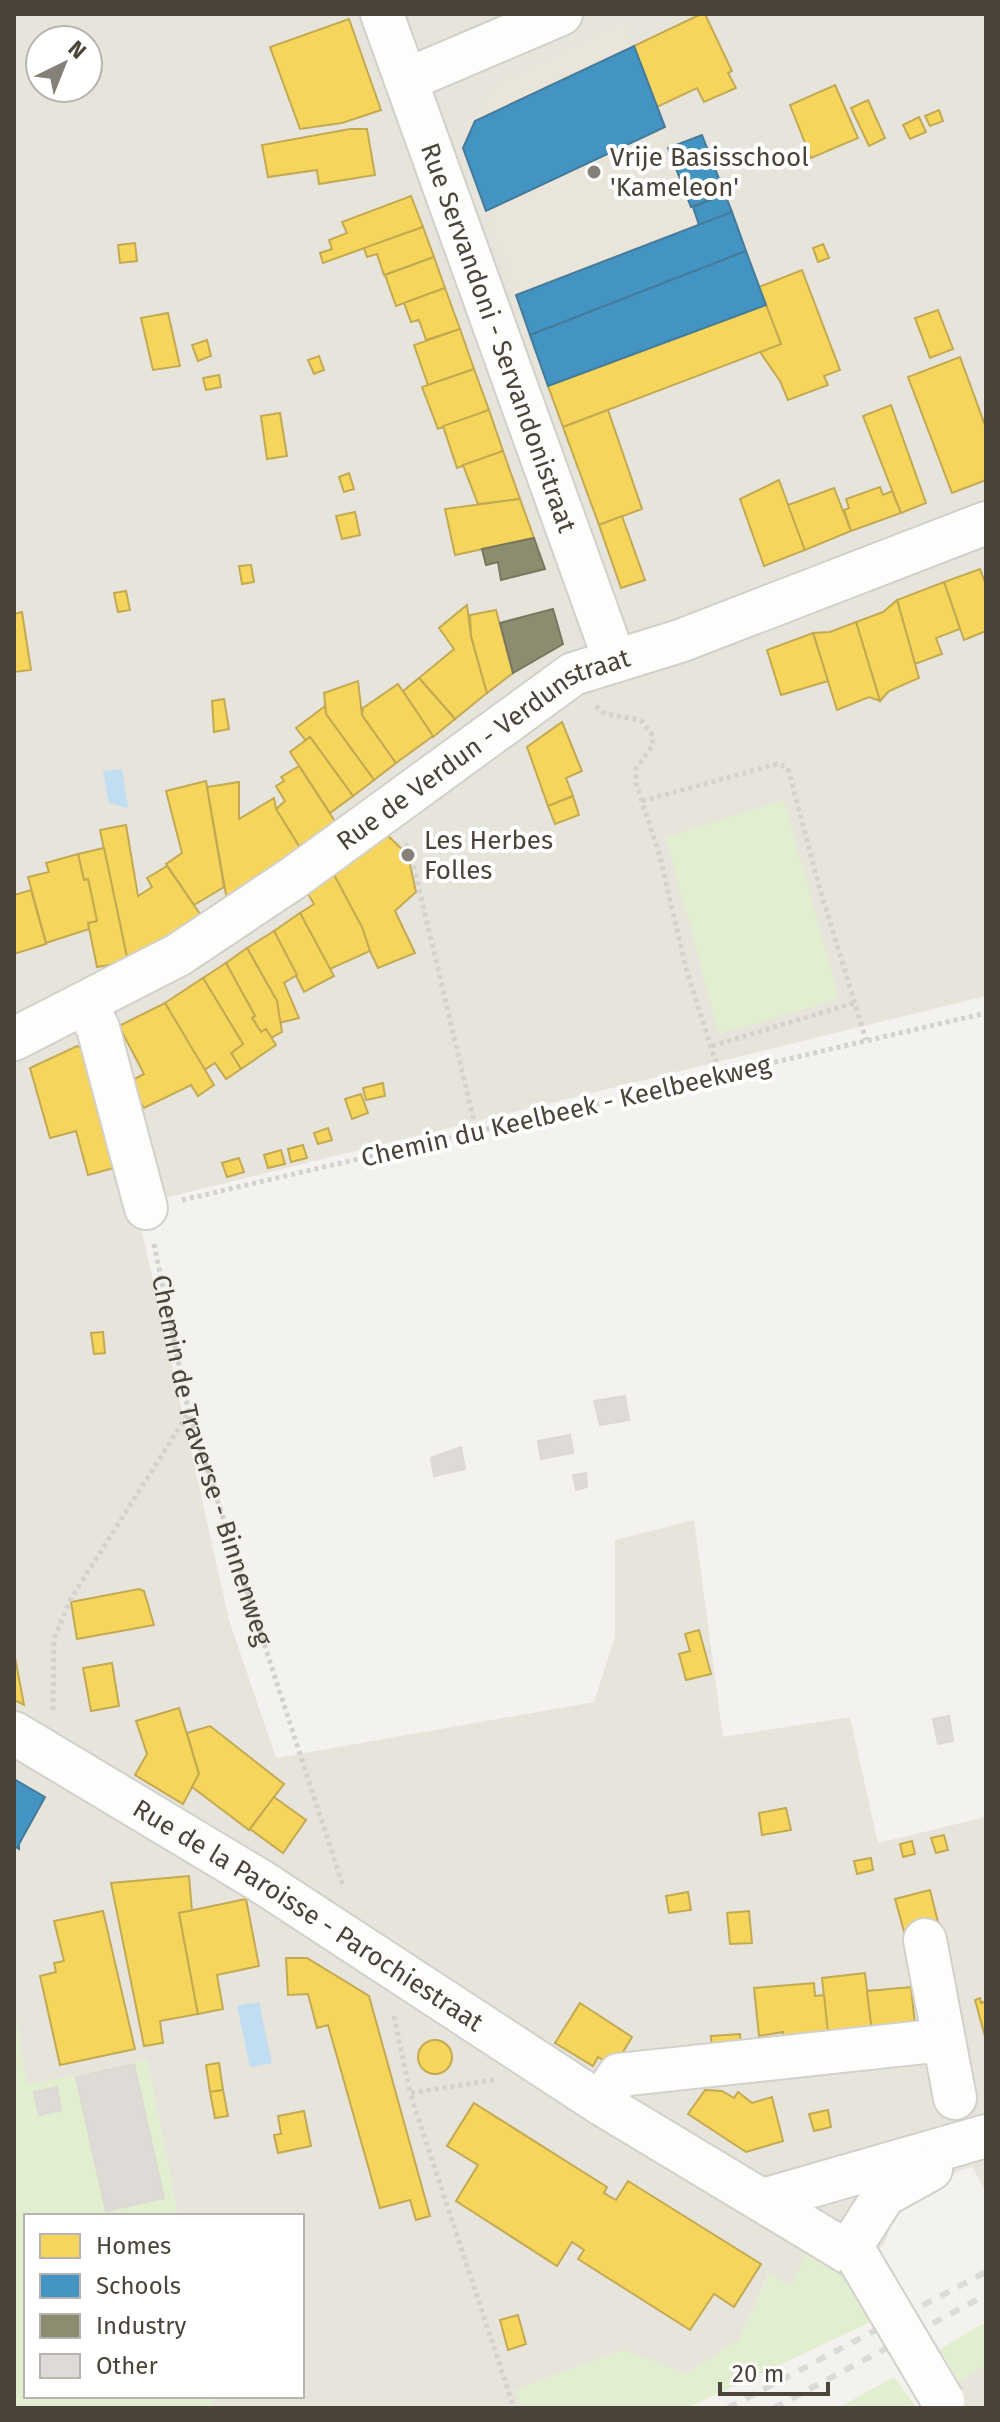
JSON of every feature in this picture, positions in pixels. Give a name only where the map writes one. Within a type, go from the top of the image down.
[{"type":"street","name":"Rue Servandoni - Servandonistraat","points":[[382,14],[430,155],[615,661]]},
{"type":"street","points":[[406,80],[561,14]]},
{"type":"street","name":"Rue de Verdun - Verdunstraat","points":[[14,1039],[86,1005],[178,955],[292,879],[573,674],[680,641],[986,523]]},
{"type":"street","points":[[86,1005],[98,1028],[146,1208]]},
{"type":"street","name":"Rue de la Paroisse - Parochiestraat","points":[[32,1729],[600,2103],[854,2254],[946,2405]]},
{"type":"street","points":[[925,1940],[955,2098]]},
{"type":"street","points":[[600,2103],[619,2075],[943,2040]]},
{"type":"street","points":[[763,2200],[986,2137]]},
{"type":"street","points":[[854,2254],[884,2195],[986,2137]]},
{"type":"path","points":[[589,695],[605,714],[641,720],[653,736],[652,746],[636,769],[642,801],[687,972],[720,1075]]},
{"type":"path","points":[[642,801],[777,764],[788,768],[866,1040]]},
{"type":"path","points":[[402,841],[410,851],[477,1134]]},
{"type":"path","points":[[712,1046],[854,1003]]},
{"type":"path","name":"Chemin du Keelbeek - Keelbeekweg","points":[[146,1208],[477,1134],[986,1013]]},
{"type":"path","name":"Chemin de Traverse - Binnenweg","points":[[146,1208],[189,1413],[343,1889]]},
{"type":"path","points":[[32,1729],[54,1639],[70,1600],[189,1413]]},
{"type":"path","points":[[397,2006],[394,2018],[410,2093],[514,2408]]},
{"type":"path","points":[[410,2093],[503,2079],[522,2052]]},
{"type":"shaded area","points":[[14,14],[986,14],[986,996],[136,1205],[229,1620],[276,1758],[594,1702],[615,1637],[615,1540],[694,1520],[723,1737],[850,1717],[878,1843],[986,1817],[986,2193],[972,2166],[923,2186],[894,2218],[884,2245],[842,2268],[791,2286],[768,2274],[739,2340],[685,2374],[623,2350],[515,2390],[522,2408],[212,2408],[210,2398],[304,2398],[304,2214],[178,2214],[147,2060],[26,2086],[14,2006]]},
{"type":"shaded area","name":"Vrije Basisschool 'Kameleon'","points":[[624,20],[672,146],[702,135],[732,212],[530,335],[463,148],[485,95],[493,85]]},
{"type":"shaded area","points":[[986,2364],[986,2408],[919,2408],[959,2382]]},
{"type":"green space","points":[[784,800],[839,999],[719,1034],[666,837]]},
{"type":"green space","points":[[14,2006],[27,2085],[147,2060],[178,2214],[24,2214],[24,2398],[210,2398],[212,2408],[14,2408]]},
{"type":"green space","points":[[808,2249],[842,2268],[871,2322],[687,2408],[522,2408],[515,2390],[623,2350],[686,2373],[739,2340],[769,2273],[791,2286]]},
{"type":"green space","points":[[986,2322],[986,2364],[959,2382],[940,2349]]},
{"type":"green space","points":[[894,2377],[917,2408],[838,2408]]},
{"type":"water","points":[[122,769],[128,808],[109,803],[103,771]]},
{"type":"water","points":[[259,2002],[272,2063],[250,2067],[237,2006]]},
{"type":"building: Homes","points":[[705,14],[732,71],[728,73],[736,88],[704,102],[697,88],[657,107],[634,46]]},
{"type":"building: Homes","points":[[349,19],[381,110],[342,123],[300,129],[270,47]]},
{"type":"building: Homes","points":[[835,85],[858,138],[811,158],[790,105]]},
{"type":"building: Homes","points":[[868,100],[885,138],[869,146],[851,108]]},
{"type":"building: Homes","points":[[939,110],[943,121],[930,126],[925,116]]},
{"type":"building: Homes","points":[[919,117],[926,132],[910,139],[903,125]]},
{"type":"building: Homes","points":[[350,129],[367,129],[375,175],[319,184],[317,170],[268,177],[262,145]]},
{"type":"building: Homes","points":[[411,196],[423,227],[323,263],[320,253],[332,249],[329,240],[347,233],[342,222]]},
{"type":"building: Homes","points":[[423,227],[434,257],[384,275],[377,254],[367,257],[364,248]]},
{"type":"building: Homes","points":[[135,243],[137,261],[120,263],[118,245]]},
{"type":"building: Homes","points":[[823,244],[829,258],[818,262],[813,248]]},
{"type":"building: Homes","points":[[434,257],[445,288],[396,306],[385,275]]},
{"type":"building: Homes","points":[[802,270],[840,370],[824,376],[828,385],[788,400],[780,381],[760,352],[781,344],[759,287]]},
{"type":"building: Homes","points":[[445,288],[460,329],[426,340],[419,320],[411,322],[404,303]]},
{"type":"building: Homes","points":[[766,305],[781,344],[563,427],[548,386]]},
{"type":"building: Homes","points":[[938,310],[953,349],[930,358],[915,318]]},
{"type":"building: Homes","points":[[168,313],[180,366],[153,370],[141,318]]},
{"type":"building: Homes","points":[[460,329],[474,369],[428,385],[414,345]]},
{"type":"building: Homes","points":[[207,340],[211,356],[198,361],[192,345]]},
{"type":"building: Homes","points":[[319,356],[324,370],[314,374],[308,360]]},
{"type":"building: Homes","points":[[960,357],[986,428],[986,480],[952,493],[908,377]]},
{"type":"building: Homes","points":[[474,369],[489,410],[438,429],[422,387]]},
{"type":"building: Homes","points":[[219,375],[221,387],[206,390],[203,378]]},
{"type":"building: Homes","points":[[891,405],[926,503],[901,513],[863,416]]},
{"type":"building: Homes","points":[[489,410],[503,451],[457,468],[443,426]]},
{"type":"building: Homes","points":[[608,410],[642,509],[599,525],[563,427]]},
{"type":"building: Homes","points":[[280,413],[287,456],[267,459],[261,416]]},
{"type":"building: Homes","points":[[503,451],[520,499],[478,504],[463,465]]},
{"type":"building: Homes","points":[[349,473],[354,489],[344,492],[339,477]]},
{"type":"building: Homes","points":[[779,480],[805,550],[764,566],[740,499]]},
{"type":"building: Homes","points":[[880,487],[883,495],[892,491],[901,513],[851,531],[844,510],[849,508],[846,499]]},
{"type":"building: Homes","points":[[834,488],[851,531],[805,550],[788,505]]},
{"type":"building: Homes","points":[[520,499],[534,538],[455,555],[445,509]]},
{"type":"building: Homes","points":[[355,512],[360,535],[342,539],[336,516]]},
{"type":"building: Homes","points":[[622,516],[645,580],[621,588],[599,525]]},
{"type":"building: Homes","points":[[251,565],[254,582],[242,584],[239,566]]},
{"type":"building: Homes","points":[[980,569],[986,585],[986,631],[964,640],[944,582]]},
{"type":"building: Homes","points":[[944,582],[960,629],[936,638],[942,654],[915,664],[897,600]]},
{"type":"building: Homes","points":[[126,591],[130,610],[118,612],[114,593]]},
{"type":"building: Homes","points":[[897,600],[919,678],[889,691],[880,701],[856,622],[883,612]]},
{"type":"building: Homes","points":[[467,605],[471,636],[487,693],[455,719],[419,678],[454,649],[439,628]]},
{"type":"building: Homes","points":[[496,610],[513,673],[487,693],[471,636],[470,615]]},
{"type":"building: Homes","points":[[22,612],[31,670],[14,672],[14,614]]},
{"type":"building: Homes","points":[[856,622],[880,701],[869,697],[837,710],[813,633],[830,632]]},
{"type":"building: Homes","points":[[813,633],[828,681],[781,695],[767,650]]},
{"type":"building: Homes","points":[[419,678],[455,719],[433,737],[403,691]]},
{"type":"building: Homes","points":[[358,681],[362,715],[396,763],[374,780],[326,714],[324,693]]},
{"type":"building: Homes","points":[[398,684],[433,736],[396,763],[362,715],[363,708]]},
{"type":"building: Homes","points":[[224,699],[229,729],[214,732],[212,701]]},
{"type":"building: Homes","points":[[325,706],[326,714],[374,780],[353,796],[310,737],[306,741],[296,728]]},
{"type":"building: Homes","points":[[562,722],[582,771],[566,778],[573,796],[548,806],[527,747]]},
{"type":"building: Homes","points":[[310,737],[353,796],[330,813],[290,752]]},
{"type":"building: Homes","points":[[299,766],[336,823],[302,851],[276,809],[285,801],[276,786],[284,781],[281,777]]},
{"type":"building: Homes","points":[[206,781],[224,887],[194,905],[166,864],[182,853],[166,791]]},
{"type":"building: Homes","points":[[239,782],[239,819],[274,798],[276,809],[302,851],[227,900],[207,787]]},
{"type":"building: Homes","points":[[573,796],[579,815],[555,824],[548,806]]},
{"type":"building: Homes","points":[[126,825],[138,896],[152,887],[147,878],[167,866],[202,917],[128,962],[100,830]]},
{"type":"building: Homes","points":[[382,830],[408,855],[416,892],[395,911],[415,953],[378,968],[333,873]]},
{"type":"building: Homes","points":[[104,848],[128,962],[97,967],[88,923],[97,921],[88,879],[84,880],[78,854]]},
{"type":"building: Homes","points":[[78,854],[84,880],[88,879],[97,921],[88,923],[89,929],[46,943],[28,877],[49,872],[46,863]]},
{"type":"building: Homes","points":[[333,873],[362,927],[370,951],[330,969],[300,913],[314,904],[308,894]]},
{"type":"building: Homes","points":[[31,890],[46,944],[14,954],[14,895]]},
{"type":"building: Homes","points":[[300,913],[334,976],[304,992],[274,931]]},
{"type":"building: Homes","points":[[274,931],[297,975],[284,983],[299,1018],[279,1023],[277,1001],[247,948]]},
{"type":"building: Homes","points":[[247,948],[277,1001],[282,1032],[271,1038],[266,1029],[261,1032],[252,1018],[255,1016],[226,963]]},
{"type":"building: Homes","points":[[226,963],[255,1016],[252,1018],[261,1032],[266,1029],[276,1045],[241,1069],[231,1053],[243,1044],[203,978]]},
{"type":"building: Homes","points":[[203,978],[243,1044],[231,1053],[241,1069],[226,1079],[215,1063],[203,1071],[165,1003]]},
{"type":"building: Homes","points":[[165,1003],[214,1085],[198,1096],[191,1085],[144,1108],[129,1082],[144,1074],[119,1026]]},
{"type":"building: Homes","points":[[77,1046],[91,1052],[121,1166],[88,1175],[76,1131],[50,1138],[30,1068]]},
{"type":"building: Homes","points":[[383,1083],[385,1096],[366,1100],[363,1088]]},
{"type":"building: Homes","points":[[361,1094],[368,1113],[352,1119],[345,1099]]},
{"type":"building: Homes","points":[[328,1128],[332,1140],[318,1144],[314,1133]]},
{"type":"building: Homes","points":[[303,1145],[307,1158],[291,1162],[288,1149]]},
{"type":"building: Homes","points":[[281,1150],[285,1164],[268,1168],[264,1155]]},
{"type":"building: Homes","points":[[239,1158],[244,1172],[227,1177],[222,1163]]},
{"type":"building: Homes","points":[[103,1332],[105,1353],[94,1354],[91,1333]]},
{"type":"building: Homes","points":[[139,1589],[144,1591],[154,1625],[77,1639],[71,1602]]},
{"type":"building: Homes","points":[[699,1630],[711,1674],[686,1680],[679,1654],[690,1651],[685,1634]]},
{"type":"building: Homes","points":[[14,1652],[24,1705],[14,1700]]},
{"type":"building: Homes","points":[[112,1663],[119,1706],[91,1711],[83,1668]]},
{"type":"building: Homes","points":[[179,1708],[199,1774],[183,1804],[135,1775],[147,1754],[136,1721]]},
{"type":"building: Homes","points":[[210,1726],[284,1784],[249,1830],[192,1787],[199,1774],[187,1733]]},
{"type":"building: Homes","points":[[274,1797],[306,1820],[283,1853],[250,1829]]},
{"type":"building: Homes","points":[[786,1808],[791,1830],[762,1835],[759,1813]]},
{"type":"building: Homes","points":[[944,1835],[948,1850],[936,1853],[931,1838]]},
{"type":"building: Homes","points":[[912,1841],[915,1854],[903,1857],[900,1844]]},
{"type":"building: Homes","points":[[871,1858],[873,1870],[857,1874],[854,1861]]},
{"type":"building: Homes","points":[[189,1876],[192,1911],[179,1913],[198,2014],[160,2021],[163,2043],[144,2046],[111,1883]]},
{"type":"building: Homes","points":[[930,1890],[939,1926],[905,1935],[895,1899]]},
{"type":"building: Homes","points":[[688,1892],[691,1910],[669,1913],[666,1896]]},
{"type":"building: Homes","points":[[246,1899],[259,1966],[217,1975],[223,2009],[198,2014],[179,1913]]},
{"type":"building: Homes","points":[[103,1911],[135,2049],[60,2065],[40,1976],[56,1972],[54,1963],[64,1961],[54,1921]]},
{"type":"building: Homes","points":[[749,1911],[752,1943],[730,1944],[727,1913]]},
{"type":"building: Homes","points":[[286,1958],[307,1958],[369,1996],[430,2216],[416,2220],[410,2200],[380,2208],[328,2025],[317,2028],[308,1994],[288,1995]]},
{"type":"building: Homes","points":[[865,1973],[873,2039],[829,2043],[822,1978]]},
{"type":"building: Homes","points":[[814,1983],[815,1996],[824,1995],[829,2043],[784,2048],[783,2032],[759,2036],[754,1988]]},
{"type":"building: Homes","points":[[911,1987],[916,2035],[873,2039],[867,1991]]},
{"type":"building: Homes","points":[[980,1998],[981,2003],[986,2001],[986,2040],[975,2000]]},
{"type":"building: Homes","points":[[580,2003],[632,2037],[614,2067],[598,2057],[593,2066],[555,2043]]},
{"type":"building: Homes","points":[[740,2034],[741,2049],[712,2052],[711,2036]]},
{"type":"building: Homes","points":[[435,2040],[447,2045],[452,2057],[447,2069],[435,2074],[423,2069],[418,2057],[423,2045]]},
{"type":"building: Homes","points":[[219,2063],[223,2090],[210,2092],[206,2065]]},
{"type":"building: Homes","points":[[223,2090],[228,2116],[215,2118],[210,2092]]},
{"type":"building: Homes","points":[[705,2090],[722,2091],[734,2098],[738,2092],[752,2103],[772,2097],[783,2141],[746,2152],[688,2114]]},
{"type":"building: Homes","points":[[474,2103],[607,2187],[604,2193],[616,2200],[628,2181],[761,2264],[734,2307],[714,2294],[690,2330],[578,2259],[584,2250],[572,2242],[557,2266],[456,2201],[478,2165],[447,2146]]},
{"type":"building: Homes","points":[[828,2110],[831,2127],[814,2131],[809,2114]]},
{"type":"building: Homes","points":[[304,2111],[311,2146],[278,2153],[274,2135],[281,2134],[278,2116]]},
{"type":"building: Homes","points":[[518,2315],[526,2344],[508,2350],[500,2320]]},
{"type":"building: Schools","points":[[634,46],[665,127],[486,211],[463,148],[475,121]]},
{"type":"building: Schools","points":[[702,135],[725,194],[691,207],[668,148]]},
{"type":"building: Schools","points":[[725,194],[732,212],[699,225],[693,207]]},
{"type":"building: Schools","points":[[732,212],[746,251],[530,335],[516,295]]},
{"type":"building: Schools","points":[[746,251],[766,305],[548,386],[530,335]]},
{"type":"building: Schools","points":[[14,1779],[45,1797],[19,1849],[14,1846]]},
{"type":"building: Industry","points":[[534,538],[545,569],[501,580],[498,562],[486,565],[482,549]]},
{"type":"building: Industry","points":[[553,609],[563,644],[513,673],[500,623]]},
{"type":"building: Other","points":[[625,1396],[629,1420],[600,1425],[594,1401]]},
{"type":"building: Other","points":[[570,1435],[573,1453],[541,1459],[538,1441]]},
{"type":"building: Other","points":[[461,1447],[465,1469],[434,1476],[431,1458]]},
{"type":"building: Other","points":[[586,1473],[587,1487],[576,1490],[573,1475]]},
{"type":"building: Other","points":[[949,1716],[953,1741],[938,1744],[933,1719]]},
{"type":"building: Other","points":[[134,2064],[164,2198],[106,2211],[76,2077]]},
{"type":"building: Other","points":[[57,2087],[61,2110],[39,2115],[34,2092]]},
{"type":"railway","points":[[728,2408],[986,2272]]},
{"type":"railway","points":[[774,2408],[986,2295]]},
{"type":"place","name":"Vrije Basisschool 'Kameleon'","points":[[594,172]]},
{"type":"place","name":"Les Herbes Folles","points":[[408,855]]}]
